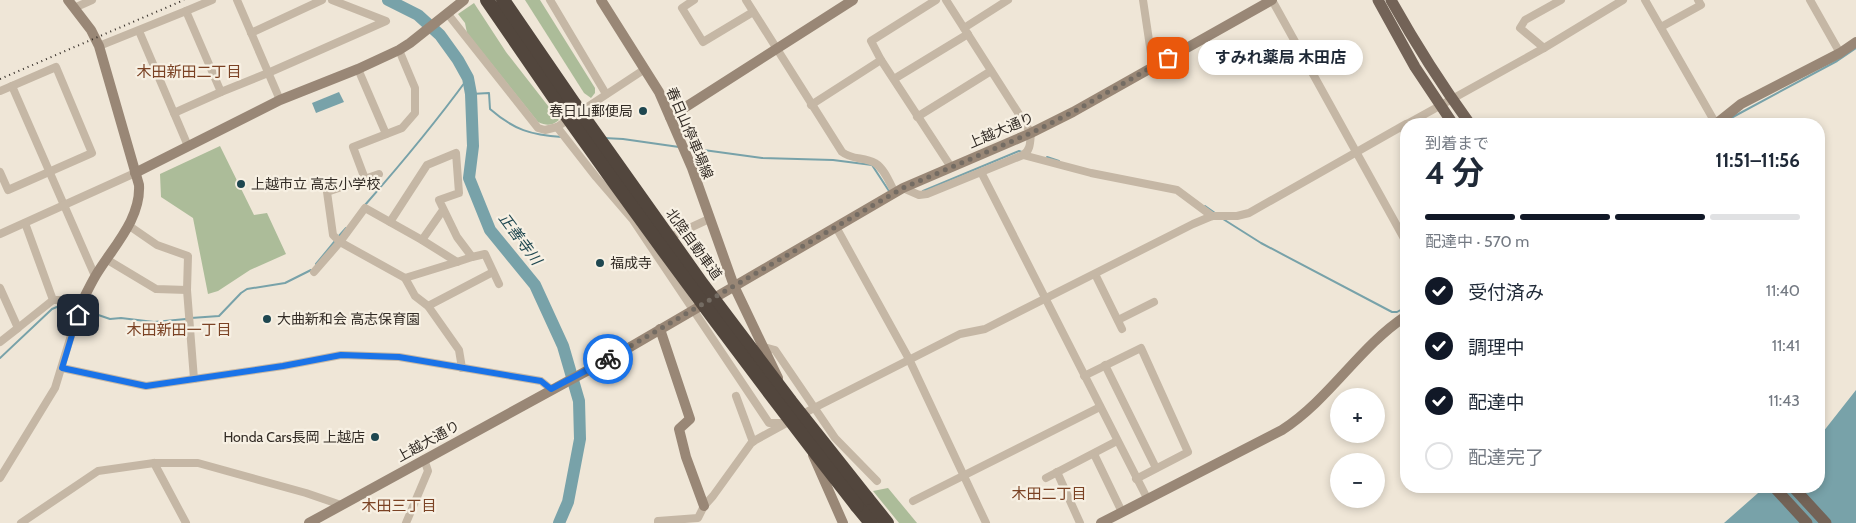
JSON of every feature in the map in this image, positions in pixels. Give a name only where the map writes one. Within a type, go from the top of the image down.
[{"type":"highway","name":"北陸自動車道","points":[[487,0],[569,109],[691,289],[782,410],[862,502],[887,523]]},
{"type":"highway","name":"北陸自動車道","points":[[503,0],[569,109]]},
{"type":"highway","name":"北陸自動車道","points":[[862,502],[871,523]]},
{"type":"main road","points":[[1378,0],[1414,67],[1449,118]]},
{"type":"main road","points":[[1391,0],[1411,35],[1466,118]]},
{"type":"main road","points":[[1779,493],[1807,523]]},
{"type":"main road","points":[[1798,493],[1826,523]]},
{"type":"street","points":[[0,478],[49,401],[62,368],[79,310],[95,276],[128,225],[139,203],[139,185],[99,46],[96,38],[71,4],[92,0]]},
{"type":"street","points":[[99,46],[212,0]]},
{"type":"street","points":[[237,0],[280,100]]},
{"type":"street","points":[[251,33],[322,0]]},
{"type":"street","points":[[174,113],[386,21],[332,0]]},
{"type":"street","points":[[0,234],[135,173],[280,100],[358,69],[399,50],[464,0]]},
{"type":"street","points":[[550,0],[606,94]]},
{"type":"street","name":"春日山停車場線","points":[[601,0],[659,92],[692,168],[734,286],[764,347],[843,523]]},
{"type":"street","points":[[694,0],[682,8],[703,42],[753,12]]},
{"type":"street","points":[[746,0],[775,49],[842,152],[848,157],[875,163],[899,190],[919,195],[928,194],[1023,155],[1028,152],[1030,145],[1031,133],[946,0]]},
{"type":"street","points":[[670,117],[853,0]]},
{"type":"street","points":[[936,0],[871,41],[881,60],[951,168]]},
{"type":"street","points":[[894,79],[966,31],[1008,0]]},
{"type":"street","points":[[1143,0],[1152,67]]},
{"type":"street","points":[[1272,0],[1356,152],[1400,223]]},
{"type":"street","name":"上越大通り","points":[[309,523],[584,372],[899,190],[1031,133],[1073,112],[1152,67],[1255,4],[1272,0]]},
{"type":"street","points":[[1544,48],[1520,28],[1525,20],[1561,0]]},
{"type":"street","points":[[1418,118],[1544,48],[1623,0]]},
{"type":"street","points":[[1645,0],[1713,118]]},
{"type":"street","points":[[1661,27],[1701,5],[1698,0]]},
{"type":"street","points":[[1810,0],[1840,52]]},
{"type":"street","points":[[186,12],[221,92]]},
{"type":"street","points":[[447,13],[538,128],[545,130],[557,127],[645,69]]},
{"type":"street","points":[[138,31],[188,146]]},
{"type":"street","points":[[1723,118],[1740,104],[1856,42]]},
{"type":"street","points":[[364,179],[353,147],[402,128],[415,113],[415,88],[399,50]]},
{"type":"street","points":[[811,105],[881,60]]},
{"type":"street","points":[[0,91],[56,67],[92,153],[8,190],[0,172]]},
{"type":"street","points":[[358,69],[386,134]]},
{"type":"street","points":[[918,117],[991,70]]},
{"type":"street","points":[[12,86],[95,276]]},
{"type":"street","points":[[557,127],[633,220],[769,423],[785,423]]},
{"type":"street","points":[[658,523],[658,521],[699,521],[704,506],[753,442],[785,423],[960,334],[985,329],[1194,224],[1212,216],[1237,216],[1248,213],[1400,128]]},
{"type":"street","points":[[390,222],[427,164],[456,153],[459,193],[438,200],[457,238],[472,257]]},
{"type":"street","points":[[1023,155],[1091,174],[1176,190],[1212,216]]},
{"type":"street","points":[[981,172],[1146,498]]},
{"type":"street","points":[[379,174],[327,192],[333,235],[340,242],[405,278],[416,296],[428,306],[459,350],[462,368]]},
{"type":"street","points":[[314,272],[340,242],[365,208],[457,262]]},
{"type":"street","points":[[422,240],[443,210]]},
{"type":"street","points":[[650,246],[709,218]]},
{"type":"street","points":[[24,223],[54,300]]},
{"type":"street","points":[[128,225],[158,245],[188,256],[187,290],[194,379]]},
{"type":"street","points":[[836,227],[909,359],[986,523]]},
{"type":"street","points":[[405,278],[485,254],[499,284]]},
{"type":"street","points":[[106,259],[156,289],[187,290]]},
{"type":"street","points":[[428,306],[493,272]]},
{"type":"street","points":[[1095,274],[1122,329]]},
{"type":"street","points":[[0,288],[18,328]]},
{"type":"street","points":[[0,342],[54,300],[65,300],[79,310]]},
{"type":"street","points":[[1118,320],[1154,302]]},
{"type":"street","points":[[1101,523],[1297,421],[1316,404],[1377,339],[1400,321]]},
{"type":"street","points":[[660,329],[690,419],[679,429],[686,457],[704,506]]},
{"type":"street","points":[[764,347],[775,350],[835,438],[877,481]]},
{"type":"street","points":[[1084,376],[1141,348],[1188,452],[1136,479]]},
{"type":"street","points":[[62,368],[146,386],[341,355],[399,357],[541,381],[551,389]]},
{"type":"street","points":[[1105,365],[1156,468]]},
{"type":"street","points":[[736,396],[753,442]]},
{"type":"street","points":[[913,501],[1100,407]]},
{"type":"street","points":[[1046,478],[1117,441]]},
{"type":"street","points":[[1094,454],[1122,512]]},
{"type":"street","points":[[406,523],[428,471],[424,459]]},
{"type":"street","points":[[21,523],[98,471],[154,463],[198,463],[289,488],[341,505]]},
{"type":"street","points":[[154,463],[186,523]]},
{"type":"street","points":[[1057,472],[1080,523]]},
{"type":"green space","points":[[525,0],[540,0],[595,88],[595,93],[591,98],[584,93]]},
{"type":"green space","points":[[474,3],[506,52],[559,120],[549,125],[538,122],[467,33],[465,23],[458,14]]},
{"type":"green space","points":[[220,146],[254,215],[267,213],[286,254],[250,270],[218,291],[208,294],[193,218],[161,197],[160,174]]},
{"type":"green space","points":[[888,488],[917,523],[899,523],[873,491]]},
{"type":"water","points":[[339,92],[344,102],[316,113],[312,103]]},
{"type":"water","points":[[1856,390],[1856,523],[1724,523],[1758,493],[1825,493],[1825,429]]},
{"type":"waterway","name":"正善寺川","points":[[388,0],[418,15],[440,35],[468,78],[471,94],[473,146],[469,178],[490,230],[535,285],[563,346],[579,401],[580,439],[568,502],[559,523]]},
{"type":"waterway","points":[[1731,118],[1837,61],[1856,48]]},
{"type":"waterway","points":[[365,205],[418,143],[468,78]]},
{"type":"waterway","points":[[471,94],[489,93],[490,109],[515,127],[541,135],[562,137]]},
{"type":"waterway","points":[[604,138],[679,147]]},
{"type":"waterway","points":[[689,148],[762,158],[833,160],[872,165],[889,191]]},
{"type":"waterway","points":[[923,191],[1019,151],[1022,152]]},
{"type":"waterway","points":[[1047,157],[1059,161]]},
{"type":"waterway","points":[[1205,206],[1215,213]]},
{"type":"waterway","points":[[1223,219],[1261,243],[1392,312],[1400,310]]},
{"type":"waterway","points":[[338,237],[346,228]]},
{"type":"waterway","points":[[316,264],[335,241]]},
{"type":"waterway","points":[[191,318],[219,316],[247,289],[285,283],[311,270]]},
{"type":"waterway","points":[[0,358],[52,309],[64,304]]},
{"type":"waterway","points":[[81,309],[110,319],[121,318],[154,322],[186,319]]},
{"type":"railway","points":[[0,79],[184,0]]},
{"type":"way so far","points":[[608,359],[903,188],[1031,133],[1073,112],[1168,58]]},
{"type":"place","name":"すみれ薬局 木田店","points":[[1168,58]]},
{"type":"place","name":"春日山郵便局","points":[[643,111]]},
{"type":"place","name":"上越市立 高志小学校","points":[[241,184]]},
{"type":"place","name":"福成寺","points":[[600,263]]},
{"type":"place","name":"大曲新和会 高志保育園","points":[[267,319]]},
{"type":"place","name":"Honda Cars長岡 上越店","points":[[375,437]]},
{"type":"district","name":"木田新田二丁目","points":[[189,72]]},
{"type":"district","name":"木田新田一丁目","points":[[179,330]]},
{"type":"district","name":"木田二丁目","points":[[1049,494]]},
{"type":"district","name":"木田三丁目","points":[[399,506]]},
{"type":"route","points":[[78,315],[62,368],[146,386],[283,366],[341,355],[399,357],[541,381],[551,389],[608,359]]}]
